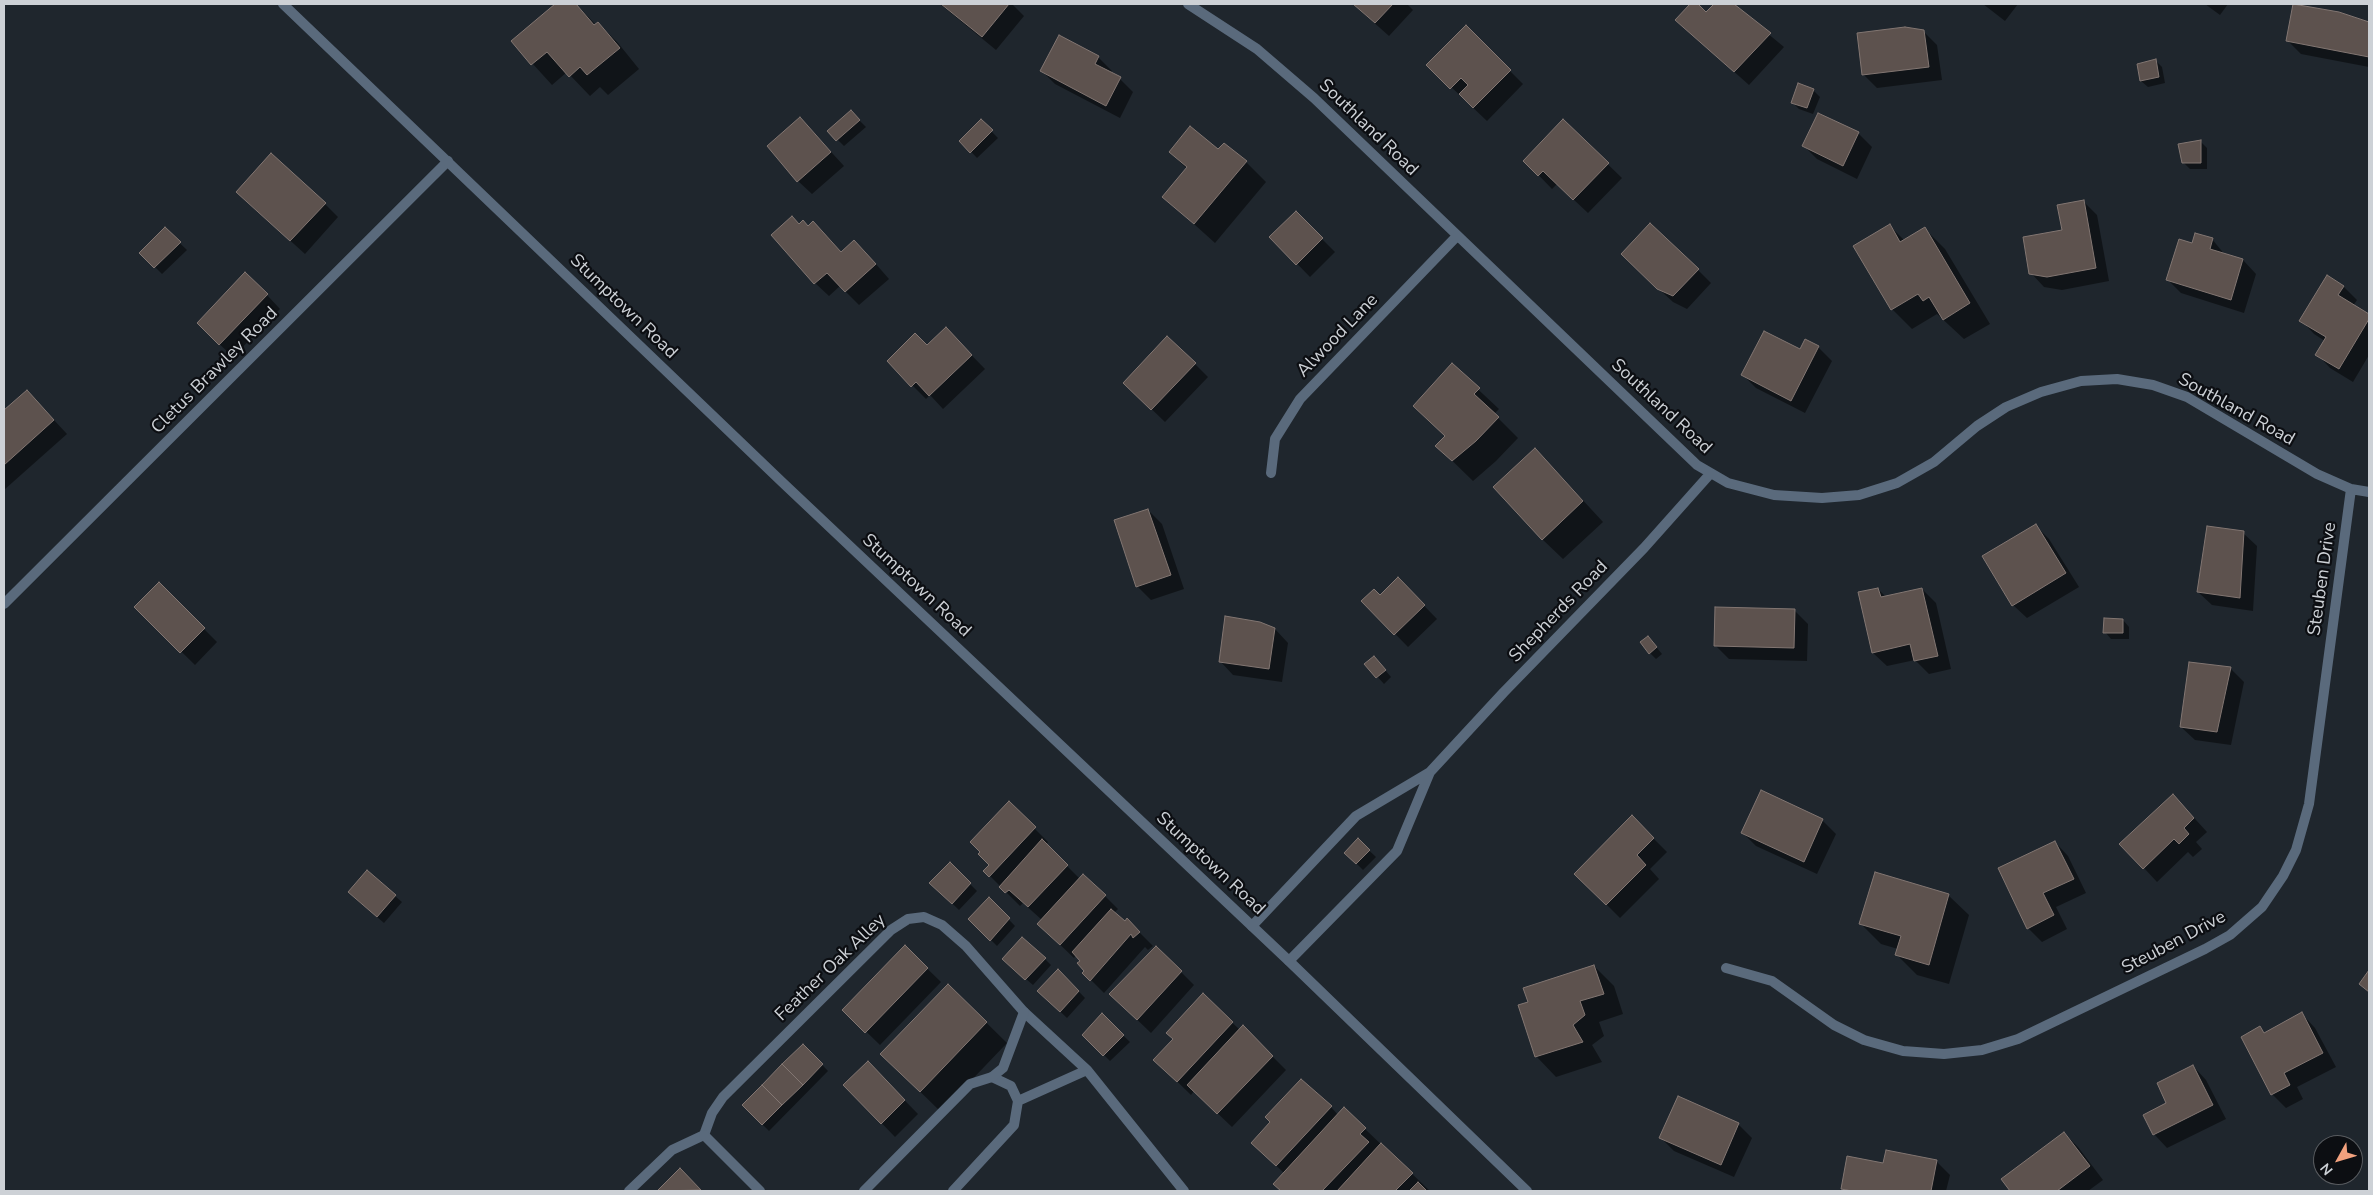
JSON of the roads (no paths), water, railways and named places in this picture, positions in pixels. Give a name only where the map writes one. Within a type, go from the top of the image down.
[{"type":"street","name":"Stumptown Road","points":[[283,4],[782,482],[1290,962],[1527,1191]]},
{"type":"street","name":"Southland Road","points":[[1188,4],[1257,49],[1314,98],[1696,465],[1728,483],[1774,495],[1822,498],[1859,495],[1898,483],[1934,462],[1977,426],[2015,404],[2041,392],[2081,381],[2117,379],[2153,385],[2187,397],[2317,474],[2351,488],[2369,492]]},
{"type":"street","name":"Cletus Brawley Road","points":[[4,604],[448,161]]},
{"type":"street","name":"Alwood Lane","points":[[1271,473],[1275,439],[1300,399],[1457,236]]},
{"type":"street","name":"Shepherds Road","points":[[1252,926],[1356,816],[1430,772],[1504,692],[1644,548],[1710,474]]},
{"type":"street","name":"Steuben Drive","points":[[1726,968],[1772,981],[1834,1025],[1864,1040],[1903,1051],[1944,1054],[1982,1050],[2018,1039],[2205,949],[2230,935],[2262,907],[2283,876],[2296,850],[2306,813],[2351,488]]},
{"type":"street","name":"Shepherds Road","points":[[1290,962],[1397,851],[1430,772]]},
{"type":"street","name":"Feather Oak Alley","points":[[704,1135],[712,1113],[723,1097],[891,930],[908,919],[924,917],[942,925],[966,946],[1024,1012],[1087,1070],[1184,1191]]},
{"type":"street","points":[[864,1191],[970,1084],[992,1077],[1003,1068],[1024,1012]]},
{"type":"street","points":[[1018,1101],[1087,1070]]},
{"type":"street","points":[[953,1191],[1014,1125],[1018,1101],[1011,1086],[992,1077]]},
{"type":"street","points":[[629,1191],[672,1150],[704,1135],[760,1191]]}]
